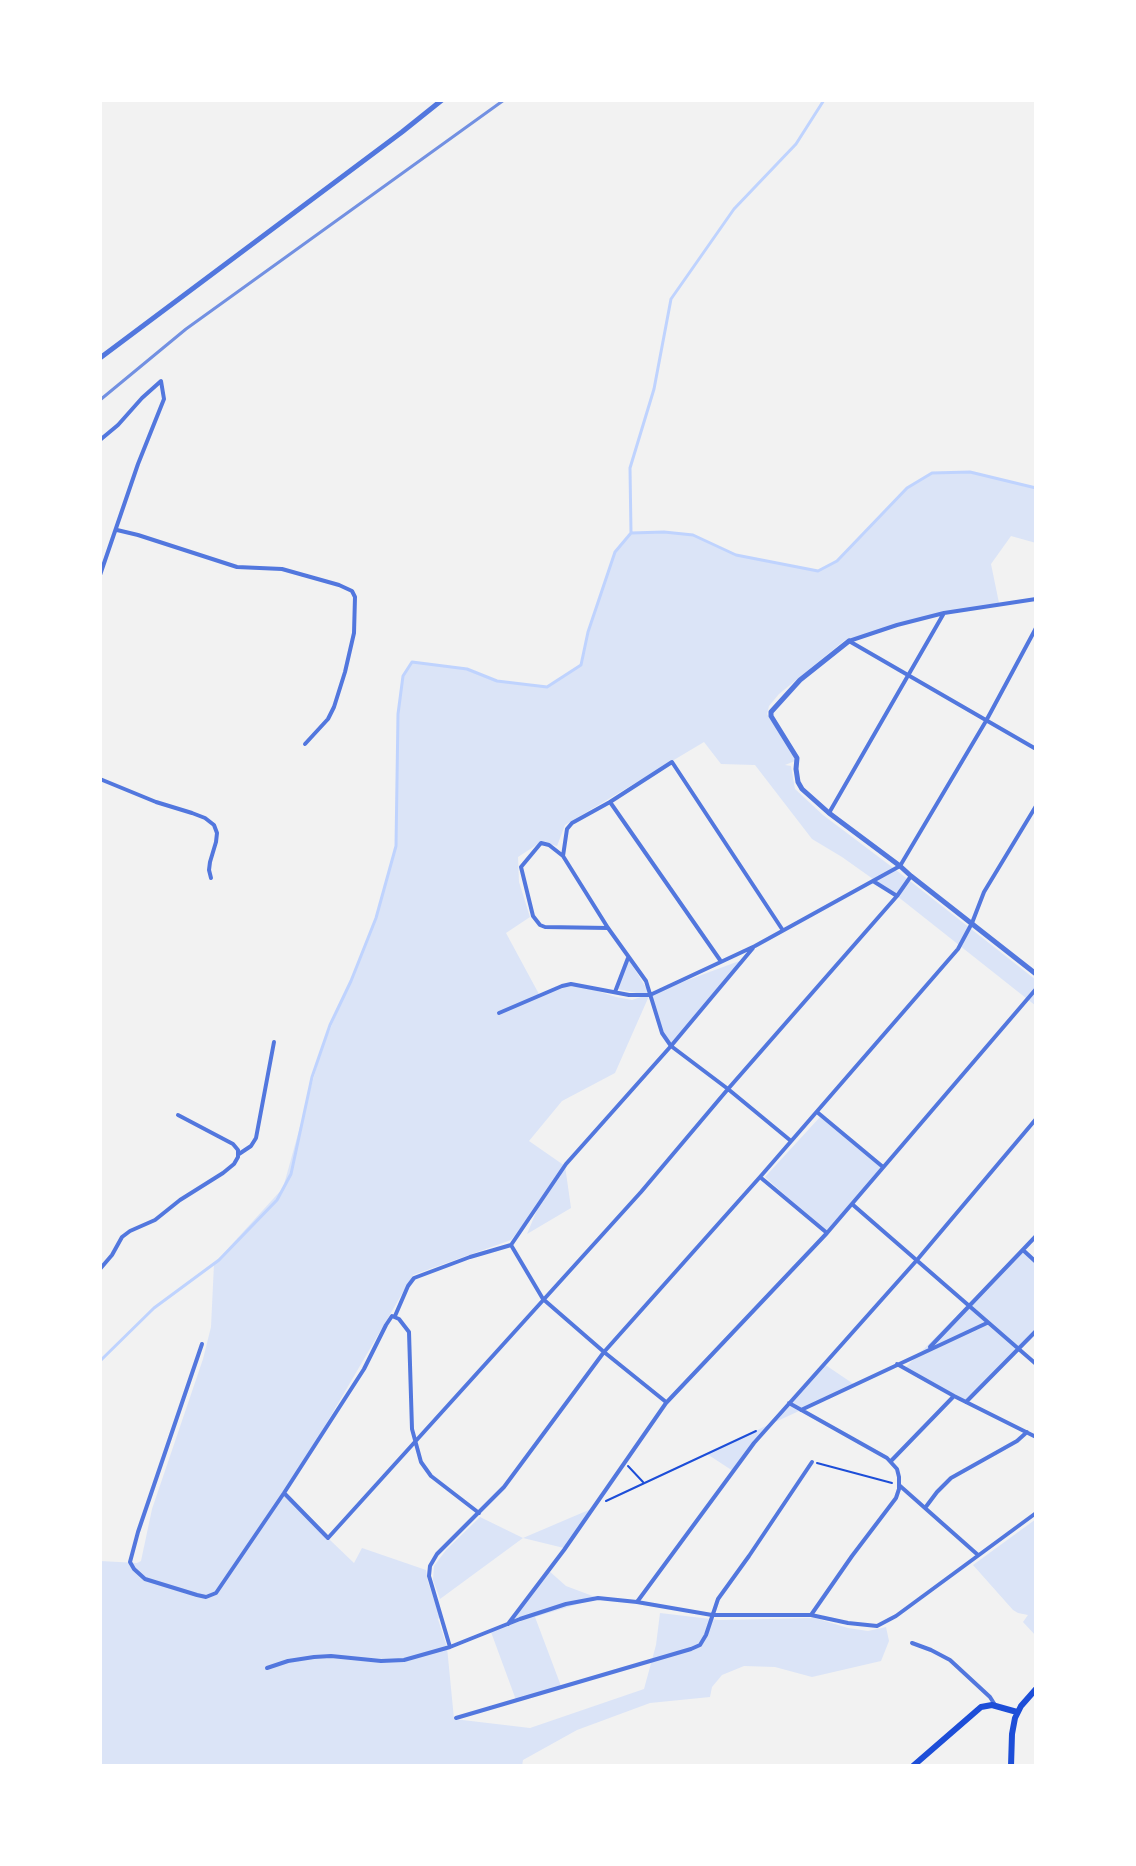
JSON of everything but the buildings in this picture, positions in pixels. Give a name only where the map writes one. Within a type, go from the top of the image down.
[{"type":"main road","points":[[1011,1766],[1013,1724],[1017,1712],[1036,1689]]},
{"type":"main road","points":[[913,1766],[977,1709],[995,1705],[1017,1712]]},
{"type":"street","points":[[100,358],[442,100]]},
{"type":"street","points":[[100,440],[161,381],[164,399],[100,575]]},
{"type":"street","points":[[117,530],[237,567],[282,569],[352,591],[355,597],[354,633],[345,672],[328,719],[305,744]]},
{"type":"street","points":[[1036,599],[944,613],[849,641],[800,680],[771,712],[797,758],[798,782],[802,789],[1036,974]]},
{"type":"street","points":[[829,813],[944,613]]},
{"type":"street","points":[[499,1013],[571,984],[629,995],[650,995],[755,946],[900,866],[986,721],[1036,628]]},
{"type":"street","points":[[849,641],[1036,749]]},
{"type":"street","points":[[563,856],[568,826],[672,762],[782,929]]},
{"type":"street","points":[[100,779],[205,818],[214,825],[217,833],[210,862],[211,878]]},
{"type":"street","points":[[610,802],[720,960]]},
{"type":"street","points":[[450,1647],[430,1582],[429,1570],[437,1554],[504,1487],[604,1352],[958,949],[984,892],[1036,806]]},
{"type":"street","points":[[608,928],[545,927],[536,922],[521,867],[541,843],[563,856],[646,981],[662,1033],[671,1046],[791,1142]]},
{"type":"street","points":[[284,1493],[328,1538],[641,1192],[911,876]]},
{"type":"street","points":[[873,881],[897,896]]},
{"type":"street","points":[[202,1344],[130,1562],[145,1579],[197,1595],[211,1595],[216,1593],[284,1493],[364,1369],[411,1281],[470,1257],[511,1245],[560,1171],[755,946]]},
{"type":"street","points":[[615,992],[628,958]]},
{"type":"street","points":[[508,1624],[666,1403],[827,1233],[1036,989]]},
{"type":"street","points":[[100,1269],[122,1237],[155,1220],[223,1173],[234,1164],[239,1154],[251,1146],[256,1138],[274,1042]]},
{"type":"street","points":[[817,1112],[883,1167]]},
{"type":"street","points":[[178,1115],[229,1141],[239,1154]]},
{"type":"street","points":[[637,1602],[725,1480],[770,1424],[917,1260],[1036,1119]]},
{"type":"street","points":[[760,1177],[827,1233]]},
{"type":"street","points":[[852,1204],[1036,1364]]},
{"type":"street","points":[[926,1351],[1036,1236]]},
{"type":"street","points":[[511,1245],[543,1299],[666,1403]]},
{"type":"street","points":[[1022,1250],[1036,1262]]},
{"type":"street","points":[[395,1316],[409,1332],[412,1429],[421,1462],[427,1472],[479,1513]]},
{"type":"street","points":[[801,1410],[988,1322]]},
{"type":"street","points":[[966,1402],[1036,1331]]},
{"type":"street","points":[[897,1364],[1036,1437]]},
{"type":"street","points":[[891,1461],[954,1396]]},
{"type":"street","points":[[789,1403],[879,1453],[891,1461],[898,1471],[896,1498],[811,1615]]},
{"type":"street","points":[[925,1508],[959,1472],[1017,1441],[1027,1432]]},
{"type":"street","points":[[456,1718],[696,1647],[703,1641],[717,1601],[725,1588],[812,1462]]},
{"type":"street","points":[[899,1487],[979,1556]]},
{"type":"street","points":[[267,1668],[314,1657],[393,1661],[420,1656],[579,1600],[605,1598],[712,1615],[811,1615],[877,1626],[896,1616],[1036,1513]]},
{"type":"street","points":[[912,1643],[950,1660],[995,1705]]},
{"type":"path","points":[[594,1507],[770,1424]]},
{"type":"path","points":[[625,1462],[644,1483]]},
{"type":"path","points":[[812,1462],[899,1487]]},
{"type":"shaded area","points":[[970,472],[1036,488],[1036,543],[1011,536],[991,564],[999,603],[944,613],[845,640],[779,694],[769,706],[767,714],[793,753],[795,761],[785,765],[791,766],[795,789],[823,815],[1036,980],[1036,1006],[897,896],[812,839],[755,765],[721,764],[704,742],[565,825],[557,846],[541,842],[518,857],[519,882],[530,917],[506,933],[540,996],[562,987],[582,986],[632,1000],[647,995],[617,989],[629,960],[650,994],[742,960],[671,1046],[662,1033],[649,996],[615,1073],[562,1101],[529,1141],[565,1166],[571,1208],[527,1234],[539,1205],[511,1240],[413,1275],[284,1496],[354,1563],[362,1548],[426,1570],[447,1647],[454,1719],[530,1728],[644,1689],[656,1645],[660,1613],[719,1620],[815,1618],[868,1631],[886,1627],[889,1641],[881,1661],[812,1677],[775,1667],[744,1666],[722,1675],[712,1687],[710,1697],[650,1703],[577,1730],[523,1760],[522,1766],[100,1766],[100,1561],[141,1561],[152,1509],[211,1327],[214,1264],[283,1188],[321,1051],[376,918],[396,846],[398,714],[403,676],[412,662],[467,669],[497,681],[547,686],[581,665],[588,632],[615,552],[631,533],[693,535],[736,555],[818,571],[837,561],[907,488],[932,473]]},
{"type":"shaded area","points":[[820,1117],[883,1167],[827,1233],[765,1177]]},
{"type":"shaded area","points":[[1022,1250],[1036,1262],[1036,1332],[966,1402],[905,1368]]},
{"type":"shaded area","points":[[824,1364],[855,1385],[771,1424],[733,1471],[707,1454],[770,1424]]},
{"type":"shaded area","points":[[591,1509],[564,1548],[523,1538]]},
{"type":"shaded area","points":[[480,1517],[523,1538],[440,1599],[433,1580],[434,1566]]},
{"type":"shaded area","points":[[1036,1519],[1036,1636],[1023,1622],[1028,1615],[1013,1610],[973,1565]]},
{"type":"shaded area","points":[[548,1570],[566,1586],[598,1598],[535,1617],[561,1686],[516,1700],[491,1632],[508,1625]]},
{"type":"waterway","points":[[631,533],[630,468],[654,389],[671,299],[734,209],[796,144],[824,100]]},
{"type":"waterway","points":[[100,1361],[154,1308],[219,1260],[277,1200],[291,1174],[312,1077],[330,1025],[376,918],[396,846],[398,714],[403,676],[412,662],[467,669],[497,681],[547,687],[581,665],[588,632],[615,552],[631,533],[693,535],[736,555],[818,571],[837,561],[907,488],[932,473],[970,472],[1036,488]]},
{"type":"railway","points":[[100,400],[186,329],[504,100]]}]
